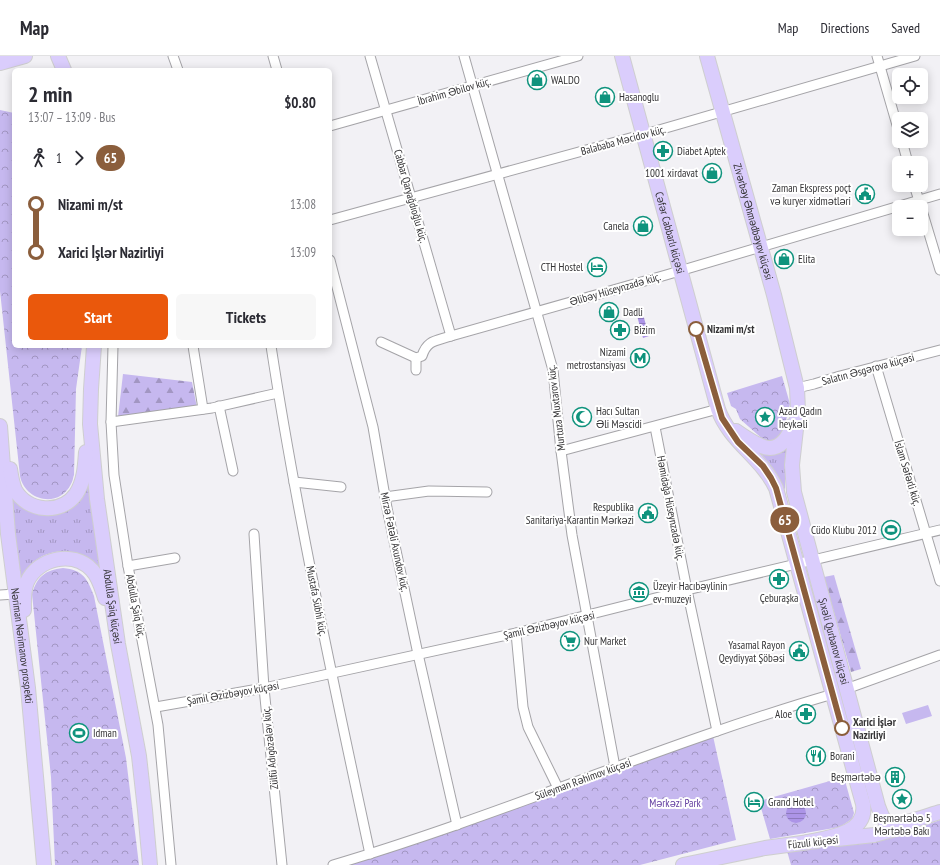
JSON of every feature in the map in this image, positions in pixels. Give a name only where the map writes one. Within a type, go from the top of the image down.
[{"type":"main road","points":[[0,63],[25,56]]},
{"type":"main road","points":[[58,56],[63,68]]},
{"type":"main road","name":"Cəfər Cabbarlı küçəsi","points":[[622,56],[680,271],[721,415]]},
{"type":"main road","name":"Zivərbəy Əhmədbəyov küçəsi","points":[[707,56],[797,388],[798,404]]},
{"type":"main road","name":"Abdulla Şaiq küçəsi","points":[[94,348],[90,424],[97,499],[118,644],[139,756],[146,810],[150,865]]},
{"type":"main road","points":[[721,415],[759,445],[776,448],[784,444],[789,434],[798,404]]},
{"type":"main road","name":"Şıxəli Qurbanov küçəsi","points":[[798,404],[797,428],[792,457],[792,484],[812,561],[863,804],[863,812],[857,824],[846,832],[833,837],[807,842]]},
{"type":"main road","name":"Şıxəli Qurbanov küçəsi","points":[[721,415],[738,442],[763,466],[771,478],[780,501],[797,564],[839,692],[878,806],[885,820],[888,823],[898,824],[940,812]]},
{"type":"main road","points":[[2,450],[10,469],[15,489],[21,497],[28,503],[37,507],[46,509],[58,507],[72,499],[80,485],[84,473],[90,424]]},
{"type":"main road","name":"Nəriman Nərimanov prospekti","points":[[0,426],[2,485],[28,688],[44,865]]},
{"type":"main road","points":[[28,688],[24,605],[25,588],[32,573],[40,565],[51,560],[63,558],[75,560],[85,564],[92,570],[101,586],[118,644]]},
{"type":"main road","name":"Füzuli küçəsi","points":[[683,865],[765,848],[807,842],[857,838],[888,832],[940,812]]},
{"type":"street","points":[[173,56],[177,68]]},
{"type":"street","points":[[273,56],[276,68]]},
{"type":"street","name":"Cabbar Qaryağdıoğlu küç.","points":[[370,56],[451,336]]},
{"type":"street","name":"Murtuza Muxtarov küç.","points":[[464,56],[553,370],[561,451],[572,536],[615,767]]},
{"type":"street","name":"İbrahim Əbilov küç.","points":[[332,125],[578,56]]},
{"type":"street","points":[[877,56],[893,112]]},
{"type":"street","name":"Balababa Məcidov küç.","points":[[332,219],[722,112],[915,56]]},
{"type":"street","name":"Əlibəy Hüseynzadə küç.","points":[[928,201],[940,194]]},
{"type":"street","name":"Əlibəy Hüseynzadə küç.","points":[[416,358],[422,356],[426,346],[430,343],[451,336],[760,247],[892,212]]},
{"type":"street","points":[[928,231],[940,270]]},
{"type":"street","name":"Mirzə Fətəli Axundov küç.","points":[[332,268],[370,414],[385,497],[418,654],[457,825]]},
{"type":"street","points":[[381,342],[416,358],[416,370]]},
{"type":"street","name":"Abdulla Şaiq küç.","points":[[113,348],[111,422],[114,475],[128,566],[156,707],[170,865]]},
{"type":"street","points":[[193,348],[203,409]]},
{"type":"street","name":"Mustafa Sübhi küç.","points":[[271,348],[294,482],[332,674],[370,854]]},
{"type":"street","name":"Salatın Əsgərova küçəsi","points":[[797,388],[940,350]]},
{"type":"street","name":"İslam Səfərli küç.","points":[[876,366],[940,581]]},
{"type":"street","points":[[111,422],[203,409],[278,393]]},
{"type":"street","points":[[219,406],[233,471]]},
{"type":"street","points":[[561,451],[655,427],[721,415]]},
{"type":"street","name":"Həmidağa Hüseynzadə küç.","points":[[655,427],[687,590],[717,731]]},
{"type":"street","points":[[294,482],[341,487]]},
{"type":"street","points":[[385,497],[429,491],[487,492]]},
{"type":"street","name":"Şamil Əzizbəyov küçəsi","points":[[156,707],[264,688],[516,633],[687,590],[940,530]]},
{"type":"street","name":"Zülfü Adıgözələv küç.","points":[[254,534],[264,688],[282,865]]},
{"type":"street","points":[[128,566],[175,558]]},
{"type":"street","points":[[0,595],[15,594]]},
{"type":"street","points":[[516,633],[523,707],[528,726],[558,788]]},
{"type":"street","name":"Süleyman Rəhimov küçəsi","points":[[333,865],[457,825],[717,731],[839,692],[940,655]]},
{"type":"green space","points":[[0,110],[12,113],[12,348],[82,348],[76,389],[74,475],[72,483],[66,492],[59,497],[43,499],[35,496],[23,485],[20,476],[0,291]]},
{"type":"green space","points":[[123,374],[192,382],[197,408],[118,417]]},
{"type":"green space","points":[[782,376],[790,404],[782,437],[780,440],[766,442],[740,419],[736,409],[731,406],[727,393]]},
{"type":"green space","points":[[790,443],[785,460],[785,490],[773,468],[756,449],[774,454],[782,451]]},
{"type":"green space","points":[[88,480],[102,575],[84,557],[68,552],[52,553],[45,555],[31,564],[26,570],[19,587],[9,493],[23,508],[32,512],[43,514]]},
{"type":"green space","points":[[63,568],[80,573],[89,584],[94,596],[126,758],[139,865],[55,865],[51,777],[32,594],[36,583],[43,575]]},
{"type":"green space","points":[[834,575],[861,669],[851,672],[824,577]]},
{"type":"green space","points":[[928,705],[932,716],[906,724],[902,713]]},
{"type":"green space","name":"Idman","points":[[87,716],[91,748],[71,750],[67,719]]},
{"type":"green space","name":"Mərkəzi Park","points":[[713,736],[736,840],[640,865],[343,865]]},
{"type":"green space","points":[[844,777],[854,813],[852,819],[840,827],[770,839],[759,801]]},
{"type":"green space","points":[[940,820],[940,865],[791,865],[787,851],[880,840],[900,835]]},
{"type":"shaded area","points":[[641,307],[649,336],[643,338],[635,308]]},
{"type":"shaded area","points":[[792,803],[800,803],[806,809],[806,817],[800,823],[792,823],[786,817],[786,809]]},
{"type":"bus line","name":"65","points":[[696,329],[718,409],[722,418],[738,442],[763,466],[776,488],[842,728]]},
{"type":"place","name":"WALDO","points":[[537,80]]},
{"type":"place","name":"Hasanoglu","points":[[605,97]]},
{"type":"place","name":"Diabet Aptek","points":[[663,151]]},
{"type":"place","name":"1001 xirdavat","points":[[712,173]]},
{"type":"place","name":"Zaman Ekspress poçt və kuryer xidmətləri","points":[[865,194]]},
{"type":"place","name":"Canela","points":[[643,226]]},
{"type":"place","name":"Elita","points":[[784,259]]},
{"type":"place","name":"CTH Hostel","points":[[597,267]]},
{"type":"place","name":"Dadli","points":[[609,312]]},
{"type":"place","name":"Nizami m/st","points":[[696,329]]},
{"type":"place","name":"Bizim","points":[[620,330]]},
{"type":"place","name":"Nizami metrostansiyası","points":[[640,358]]},
{"type":"place","name":"Hacı Sultan Əli Məscidi","points":[[582,417]]},
{"type":"place","name":"Azad Qadın heykəli","points":[[765,417]]},
{"type":"place","name":"Respublika Sanitariya-Karantin Mərkəzi","points":[[648,513]]},
{"type":"place","name":"Cüdo Klubu 2012","points":[[891,530]]},
{"type":"place","name":"Çeburaşka","points":[[779,579]]},
{"type":"place","name":"Üzeyir Hacıbəylinin ev-muzeyi","points":[[639,592]]},
{"type":"place","name":"Nur Market","points":[[570,641]]},
{"type":"place","name":"Yasamal Rayon Qeydiyyat Şöbəsi","points":[[799,651]]},
{"type":"place","name":"Aloe","points":[[806,714]]},
{"type":"place","name":"Xarici İşlər Nazirliyi","points":[[842,728]]},
{"type":"place","name":"Idman","points":[[79,733]]},
{"type":"place","name":"Borani","points":[[816,756]]},
{"type":"place","name":"Beşmərtəbə","points":[[895,777]]},
{"type":"place","name":"Beşmərtəbə 5 Mərtəbə Bakı","points":[[902,799]]},
{"type":"place","name":"Grand Hotel","points":[[754,802]]}]
